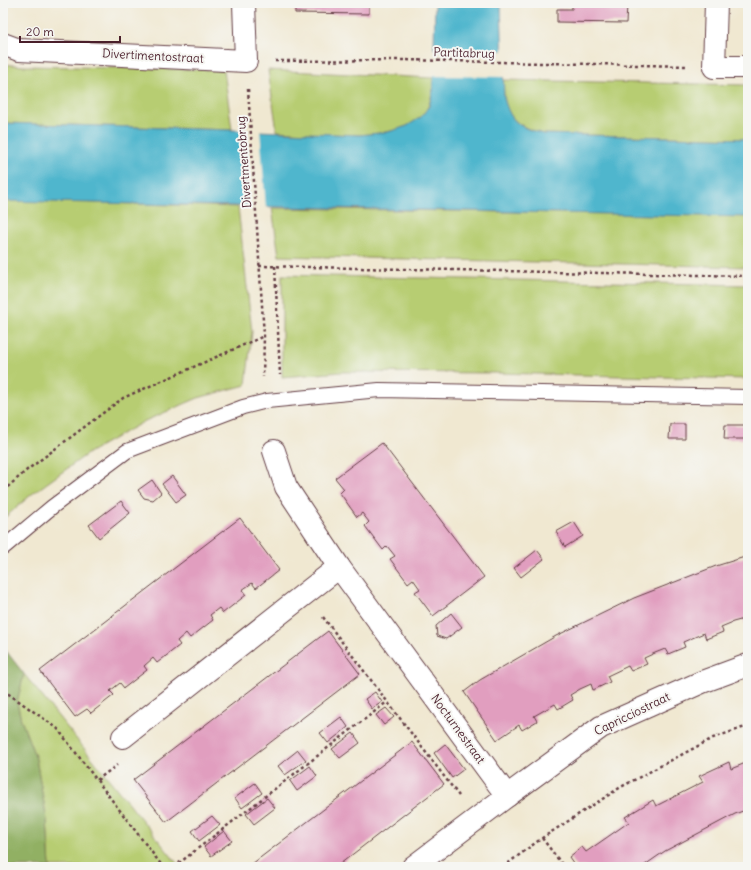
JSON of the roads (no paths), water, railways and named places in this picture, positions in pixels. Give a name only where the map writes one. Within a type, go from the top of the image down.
[{"type":"street","name":"Divertimentostraat","points":[[3,44],[19,50],[246,61],[244,3]]},
{"type":"street","points":[[716,3],[714,67],[748,67]]},
{"type":"street","name":"Nocturnestraat","points":[[274,451],[286,487],[339,567],[507,796]]},
{"type":"street","points":[[123,737],[339,567]]},
{"type":"street","name":"Capricciostraat","points":[[507,796],[601,727],[702,682],[748,665]]},
{"type":"street","points":[[413,867],[507,796]]},
{"type":"lane","points":[[3,548],[52,507],[127,451],[243,407],[268,401],[379,390],[748,397]]},
{"type":"water","points":[[435,3],[501,3],[504,98],[513,119],[528,129],[543,134],[748,139],[748,217],[3,201],[3,123],[360,135],[388,132],[407,126],[421,117],[429,106],[433,91]]}]
